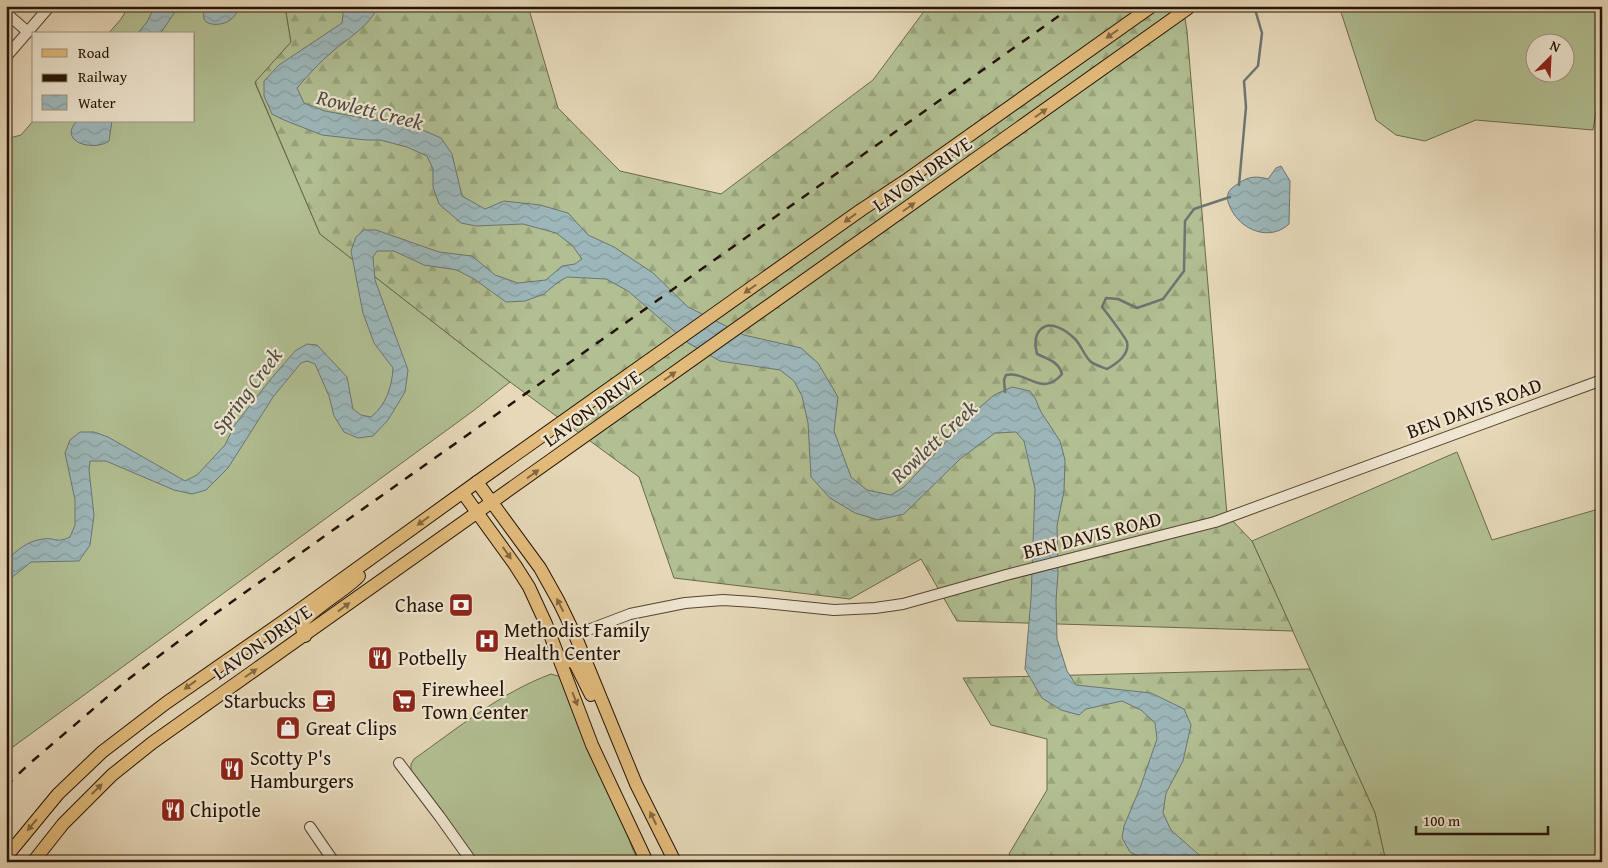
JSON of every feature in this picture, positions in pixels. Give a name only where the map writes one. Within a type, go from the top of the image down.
[{"type":"main road","name":"LAVON DRIVE","points":[[6,857],[58,794],[102,752],[199,679],[291,616],[477,482],[1152,6]]},
{"type":"main road","name":"LAVON DRIVE","points":[[33,862],[63,824],[112,775],[211,701],[494,503],[630,404],[1191,6]]},
{"type":"main road","points":[[477,482],[540,568],[559,602],[575,635],[636,784],[674,862]]},
{"type":"main road","points":[[462,493],[515,565],[529,588],[561,662],[592,745],[647,862]]},
{"type":"main road","points":[[305,636],[302,626],[306,618],[357,578],[370,560]]},
{"type":"main road","points":[[561,662],[570,661],[575,663],[615,750],[636,784]]},
{"type":"street","points":[[6,57],[50,6]]},
{"type":"street","points":[[6,13],[28,32]]},
{"type":"street","name":"BEN DAVIS ROAD","points":[[575,635],[630,614],[685,602],[723,600],[853,610],[903,604],[1006,575],[1215,522],[1602,380]]},
{"type":"street","points":[[399,764],[440,816],[472,862]]},
{"type":"street","points":[[310,827],[334,862]]},
{"type":"green space","points":[[129,6],[285,6],[291,42],[255,83],[320,234],[510,382],[6,752],[6,139],[21,135],[32,122],[195,122],[195,32],[110,32]]},
{"type":"green space","points":[[285,6],[528,6],[558,108],[620,171],[721,194],[873,80],[928,6],[1183,6],[1187,31],[1227,515],[1252,541],[1293,631],[957,621],[921,559],[850,599],[674,578],[639,477],[510,382],[320,234],[255,82],[291,42]]},
{"type":"green space","points":[[1339,6],[1602,6],[1602,76],[1593,130],[1476,120],[1425,141],[1396,135],[1376,120]]},
{"type":"green space","points":[[1457,452],[1492,540],[1602,508],[1602,862],[1386,862],[1375,813],[1252,541]]},
{"type":"green space","points":[[1310,669],[1375,813],[1386,862],[1012,862],[1009,854],[1047,790],[1047,739],[991,725],[963,678]]},
{"type":"green space","points":[[551,674],[561,677],[639,862],[476,862],[411,771],[411,764],[414,759],[463,723],[514,691]]},
{"type":"water","points":[[155,6],[179,6],[161,32],[139,32],[147,22]]},
{"type":"water","points":[[205,6],[239,6],[232,19],[228,22],[216,24],[206,22],[204,19]]},
{"type":"water","points":[[341,6],[377,7],[365,25],[323,60],[297,88],[304,103],[325,111],[418,128],[441,138],[452,154],[462,196],[485,209],[504,201],[540,205],[568,213],[588,235],[614,247],[653,273],[688,307],[744,335],[801,348],[818,363],[838,397],[834,431],[851,477],[867,490],[891,495],[904,487],[972,414],[994,395],[1012,387],[1030,391],[1060,441],[1065,460],[1064,491],[1057,526],[1058,573],[1056,601],[1057,639],[1067,671],[1076,685],[1151,693],[1184,709],[1191,725],[1183,761],[1166,793],[1163,813],[1171,830],[1207,862],[1150,862],[1130,852],[1122,838],[1124,826],[1157,739],[1155,723],[1141,710],[1122,701],[1086,709],[1079,715],[1061,710],[1042,698],[1025,669],[1031,599],[1035,489],[1024,441],[1016,432],[995,433],[960,459],[904,514],[878,520],[855,513],[830,498],[811,477],[808,423],[802,396],[794,381],[780,370],[720,361],[688,343],[628,291],[606,279],[567,277],[544,294],[525,301],[506,302],[474,279],[457,270],[424,265],[394,251],[377,251],[373,257],[375,280],[408,370],[405,392],[388,420],[373,436],[358,438],[344,432],[334,416],[329,396],[315,364],[307,361],[301,363],[273,397],[228,468],[206,490],[192,494],[174,490],[106,461],[90,461],[89,470],[94,515],[90,545],[79,561],[31,562],[6,582],[6,561],[14,553],[37,540],[61,540],[70,537],[75,525],[75,500],[65,453],[70,440],[80,432],[94,432],[108,437],[185,481],[197,475],[225,445],[234,426],[270,380],[295,351],[307,344],[317,345],[347,377],[353,409],[361,415],[371,417],[381,407],[387,395],[393,368],[374,343],[363,313],[351,251],[356,237],[364,230],[376,230],[439,252],[472,256],[495,275],[518,283],[546,280],[562,266],[575,264],[582,259],[572,245],[556,233],[523,224],[476,226],[461,223],[439,204],[433,187],[433,169],[427,156],[407,147],[380,140],[322,135],[272,114],[264,96],[264,81],[279,65],[342,23],[343,14]]},
{"type":"water","points":[[76,122],[112,122],[109,141],[102,144],[87,145],[80,143],[71,135],[72,128]]},
{"type":"water","points":[[1281,166],[1290,181],[1289,224],[1273,232],[1265,233],[1249,228],[1242,223],[1231,209],[1227,196],[1229,192],[1234,186],[1246,179],[1257,177],[1268,179],[1276,168]]},
{"type":"waterway","points":[[1239,185],[1246,107],[1244,81],[1258,66],[1262,33],[1254,6]]},
{"type":"waterway","points":[[1005,392],[1004,380],[1006,375],[1014,375],[1041,384],[1048,384],[1055,381],[1062,374],[1056,364],[1037,354],[1036,337],[1039,331],[1045,327],[1054,326],[1068,333],[1077,341],[1090,361],[1096,365],[1107,369],[1118,362],[1126,351],[1127,342],[1102,307],[1106,298],[1118,299],[1137,308],[1163,299],[1184,271],[1185,221],[1194,209],[1230,197]]},
{"type":"railway","points":[[6,786],[126,681],[216,613],[1073,6]]},
{"type":"place","name":"Chase","points":[[461,605]]},
{"type":"place","name":"Methodist Family Health Center","points":[[487,641]]},
{"type":"place","name":"Potbelly","points":[[380,658]]},
{"type":"place","name":"Starbucks","points":[[324,701]]},
{"type":"place","name":"Firewheel Town Center","points":[[404,701]]},
{"type":"place","name":"Great Clips","points":[[288,728]]},
{"type":"place","name":"Scotty P's Hamburgers","points":[[232,769]]},
{"type":"place","name":"Chipotle","points":[[173,810]]},
{"type":"water label","name":"Rowlett Creek","points":[[370,110]]},
{"type":"water label","name":"Spring Creek","points":[[247,391]]},
{"type":"water label","name":"Rowlett Creek","points":[[934,442]]}]
